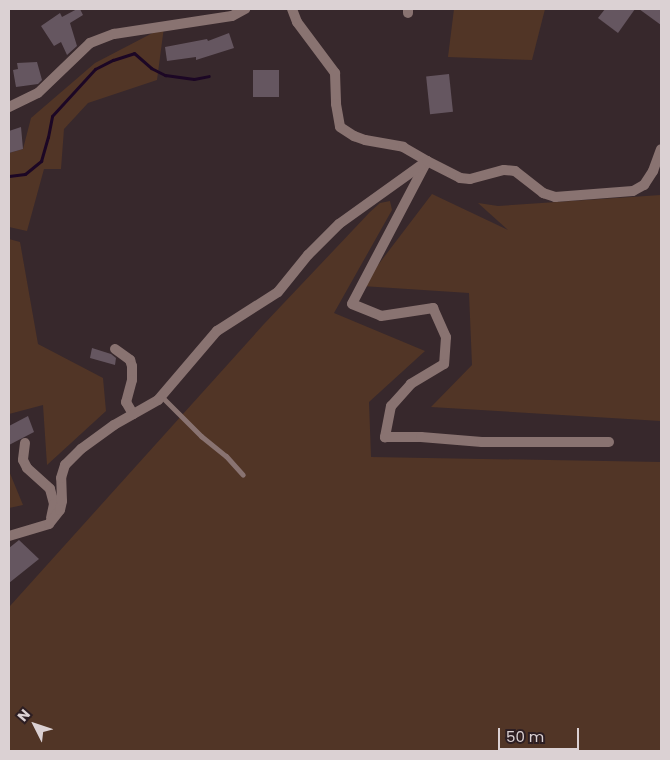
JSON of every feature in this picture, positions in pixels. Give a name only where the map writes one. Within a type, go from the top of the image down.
[{"type":"street","points":[[9,107],[38,92],[90,43],[114,34],[232,16],[245,9]]},
{"type":"street","points":[[292,9],[297,22],[335,73],[336,104],[340,127],[354,136],[365,140],[403,147],[460,178],[470,179],[504,170],[515,171],[543,193],[555,197],[633,190],[644,185],[649,178],[661,149]]},
{"type":"street","points":[[9,536],[49,524],[60,510],[62,501],[61,478],[65,466],[81,449],[102,432],[161,396],[217,332],[278,292],[308,255],[339,224],[427,161]]},
{"type":"street","points":[[427,161],[352,304],[381,316],[433,308],[446,337],[444,364],[411,384],[391,406],[385,437],[421,437],[482,442],[608,442]]},
{"type":"street","points":[[115,350],[130,360],[132,366],[132,380],[126,402],[133,414]]},
{"type":"street","points":[[25,443],[23,460],[28,468],[50,489],[54,504],[49,524]]},
{"type":"lane","points":[[161,396],[201,436],[226,456],[243,475]]},
{"type":"shaded area","points":[[454,9],[545,9],[532,60],[448,57]]},
{"type":"shaded area","points":[[164,27],[157,80],[88,103],[64,129],[61,169],[44,169],[27,231],[9,227],[9,153],[23,149],[31,118],[95,63]]},
{"type":"shaded area","points":[[432,194],[508,230],[478,203],[498,206],[661,195],[661,421],[431,407],[472,365],[469,293],[362,286]]},
{"type":"shaded area","points":[[390,201],[392,210],[334,313],[425,351],[369,402],[371,457],[661,462],[661,751],[9,751],[10,606],[264,324],[370,212],[380,203]]},
{"type":"shaded area","points":[[9,239],[20,242],[38,344],[103,378],[106,411],[47,465],[43,405],[9,414]]},
{"type":"shaded area","points":[[9,471],[23,505],[9,508]]},
{"type":"building","points":[[80,9],[83,15],[70,23],[77,46],[67,55],[61,42],[54,46],[41,26],[60,13],[62,17]]},
{"type":"building","points":[[605,9],[635,9],[618,33],[598,18]]},
{"type":"building","points":[[639,9],[661,9],[661,25]]},
{"type":"building","points":[[229,33],[234,48],[196,60],[196,57],[167,61],[165,47],[207,39],[208,41]]},
{"type":"building","points":[[37,62],[42,80],[38,84],[16,87],[13,70],[18,69],[17,63]]},
{"type":"building","points":[[253,70],[279,70],[279,97],[253,97]]},
{"type":"building","points":[[449,74],[453,112],[430,114],[426,76]]},
{"type":"building","points":[[21,127],[23,149],[9,153],[9,131]]},
{"type":"building","points":[[92,348],[111,354],[116,358],[115,365],[90,358]]},
{"type":"building","points":[[28,416],[34,432],[9,445],[9,426]]},
{"type":"building","points":[[19,540],[39,559],[9,583],[9,548]]},
{"type":"waterway","points":[[9,176],[25,174],[41,161],[52,116],[95,69],[134,53],[151,68],[165,75],[194,79],[209,76]]}]
